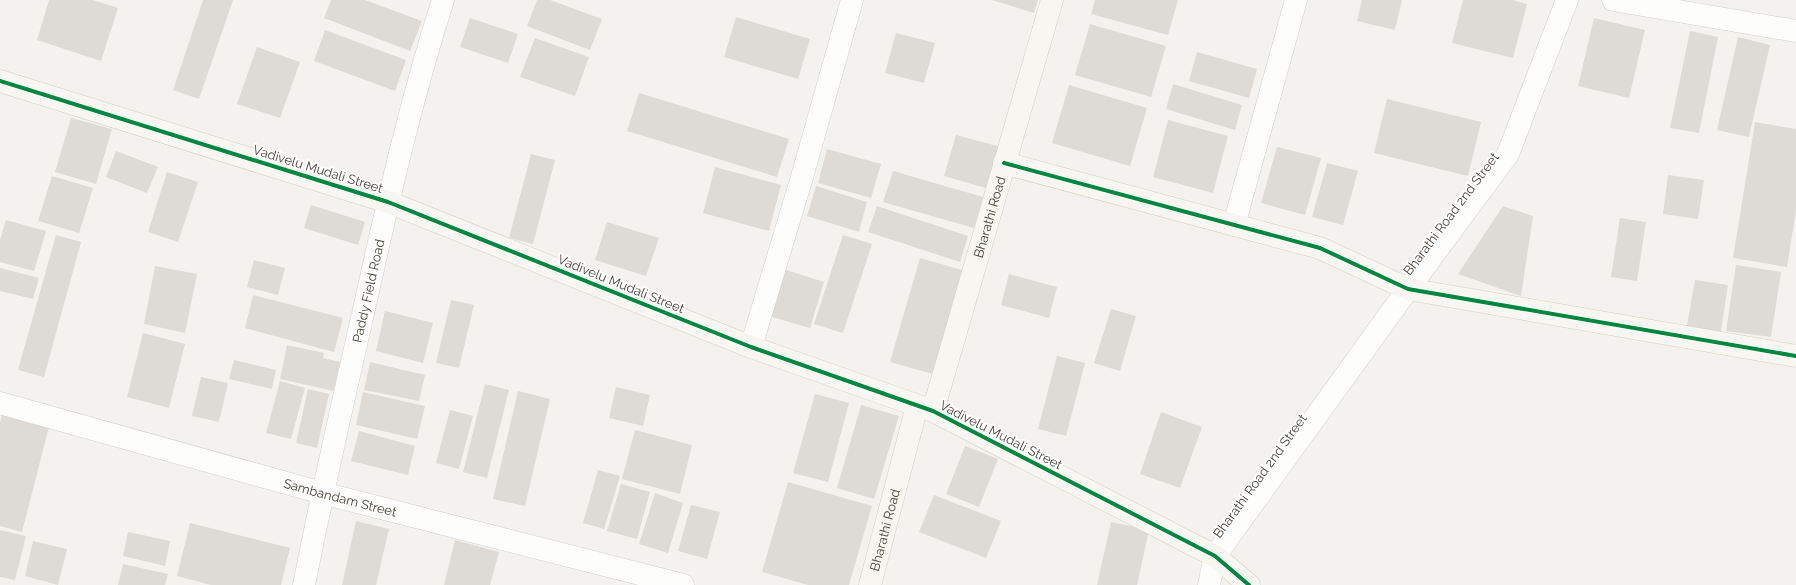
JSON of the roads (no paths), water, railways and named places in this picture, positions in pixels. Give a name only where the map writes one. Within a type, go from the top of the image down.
[{"type":"street","name":"Paddy Field Road","points":[[304,585],[322,493],[388,202],[427,51],[443,0]]},
{"type":"street","points":[[752,347],[852,0]]},
{"type":"street","name":"Bharathi Road","points":[[870,585],[1004,163],[1052,0]]},
{"type":"street","points":[[1234,225],[1296,0]]},
{"type":"street","name":"Bharathi Road 2nd Street","points":[[1209,585],[1215,556],[1408,289],[1508,154],[1567,0]]},
{"type":"street","points":[[1613,0],[1796,31]]},
{"type":"street","name":"Vadivelu Mudali Street","points":[[0,81],[388,202],[752,347],[925,408],[1215,556],[1249,585]]},
{"type":"street","points":[[1004,163],[1320,248],[1408,289],[1796,356]]},
{"type":"street","name":"Sambandam Street","points":[[0,403],[322,493],[683,585]]}]
